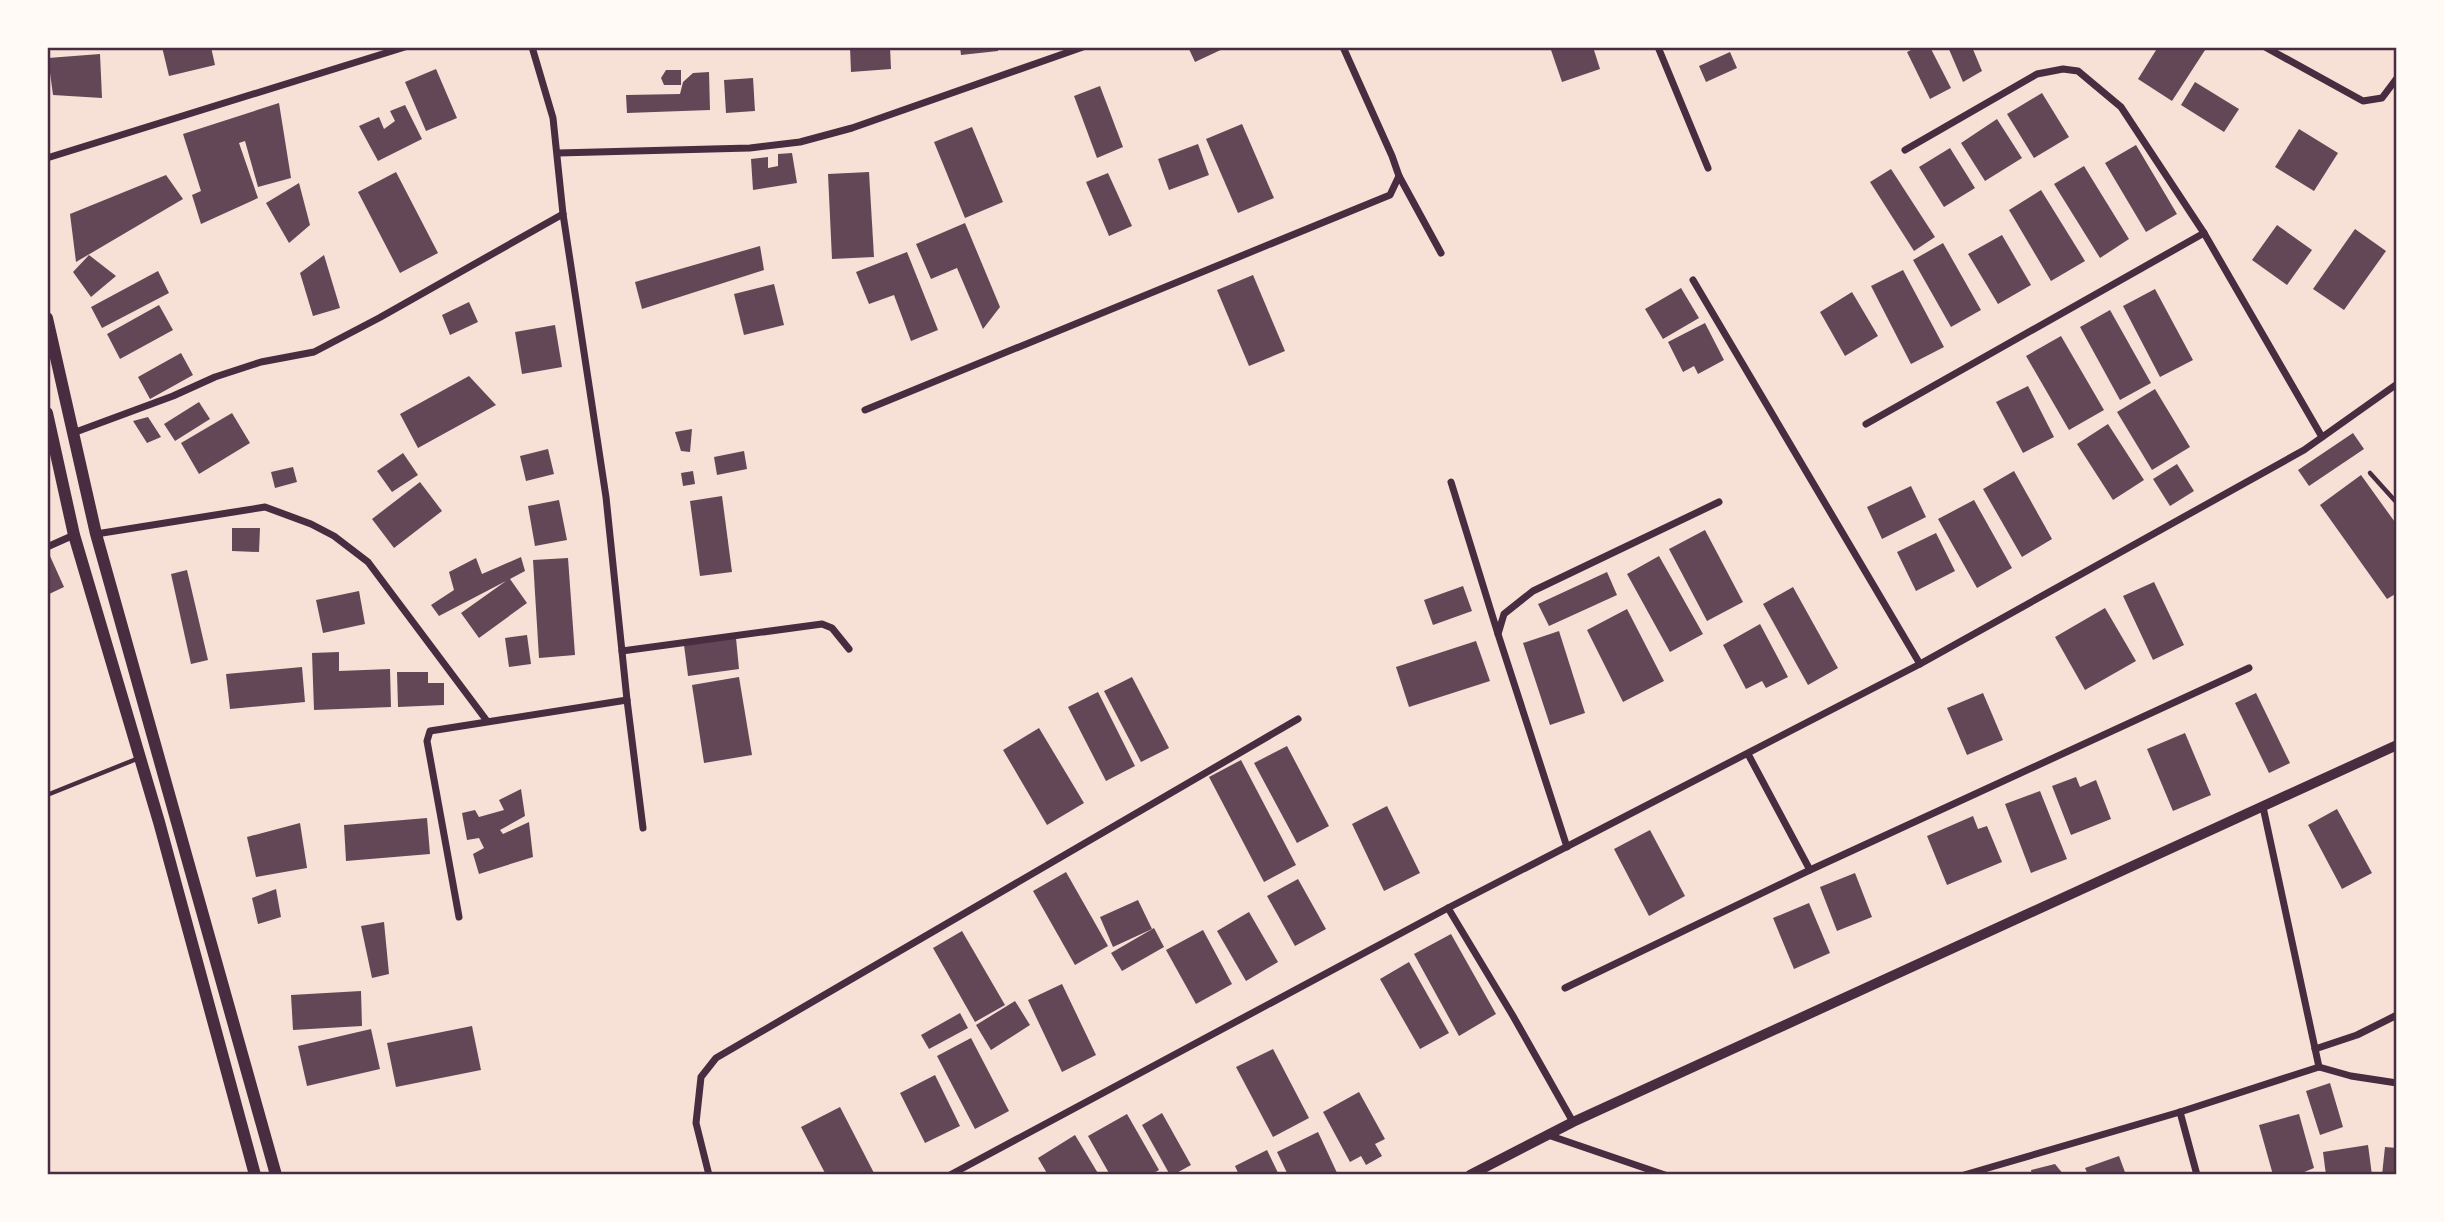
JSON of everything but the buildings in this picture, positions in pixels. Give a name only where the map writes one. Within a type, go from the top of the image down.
[{"type":"main road","points":[[47,318],[96,534],[276,1175]]},
{"type":"main road","points":[[47,412],[50,438],[75,535],[140,758],[255,1175]]},
{"type":"street","points":[[47,158],[405,47]]},
{"type":"street","points":[[532,47],[553,118],[558,153],[563,214],[606,497],[643,828]]},
{"type":"street","points":[[558,153],[750,148],[800,142],[852,128],[1083,47]]},
{"type":"street","points":[[1343,47],[1399,176],[1441,253]]},
{"type":"street","points":[[1658,47],[1708,168]]},
{"type":"street","points":[[2265,47],[2363,101],[2382,98],[2397,78]]},
{"type":"street","points":[[1905,150],[2037,74],[2063,69],[2078,71],[2121,107],[2204,233],[2322,437]]},
{"type":"street","points":[[865,410],[1390,195],[1399,176]]},
{"type":"street","points":[[73,433],[173,396],[215,377],[261,362],[314,352],[563,214]]},
{"type":"street","points":[[1866,424],[2204,233]]},
{"type":"street","points":[[1693,280],[1920,664]]},
{"type":"street","points":[[950,1175],[1448,908],[1920,664],[2292,457],[2397,384]]},
{"type":"street","points":[[1451,482],[1567,847]]},
{"type":"street","points":[[1498,634],[1504,614],[1533,591],[1719,502]]},
{"type":"street","points":[[96,534],[265,507],[311,524],[334,536],[368,562],[487,721]]},
{"type":"street","points":[[47,547],[75,535]]},
{"type":"street","points":[[622,651],[822,624],[832,628],[849,649]]},
{"type":"street","points":[[1565,988],[1810,870],[2249,668]]},
{"type":"street","points":[[459,917],[427,741],[430,731],[627,700]]},
{"type":"street","points":[[709,1175],[696,1123],[701,1077],[716,1058],[1298,719]]},
{"type":"street","points":[[1470,1175],[1573,1122],[2397,745]]},
{"type":"street","points":[[1748,754],[1810,870]]},
{"type":"street","points":[[2263,807],[2319,1067]]},
{"type":"street","points":[[1448,908],[1573,1122]]},
{"type":"street","points":[[2315,1049],[2357,1035],[2397,1015]]},
{"type":"street","points":[[1964,1175],[2180,1112],[2319,1067],[2351,1076],[2397,1083]]},
{"type":"street","points":[[2180,1112],[2197,1175]]},
{"type":"street","points":[[1549,1135],[1665,1175]]},
{"type":"lane","points":[[2370,473],[2397,503]]},
{"type":"lane","points":[[47,795],[140,758]]}]
